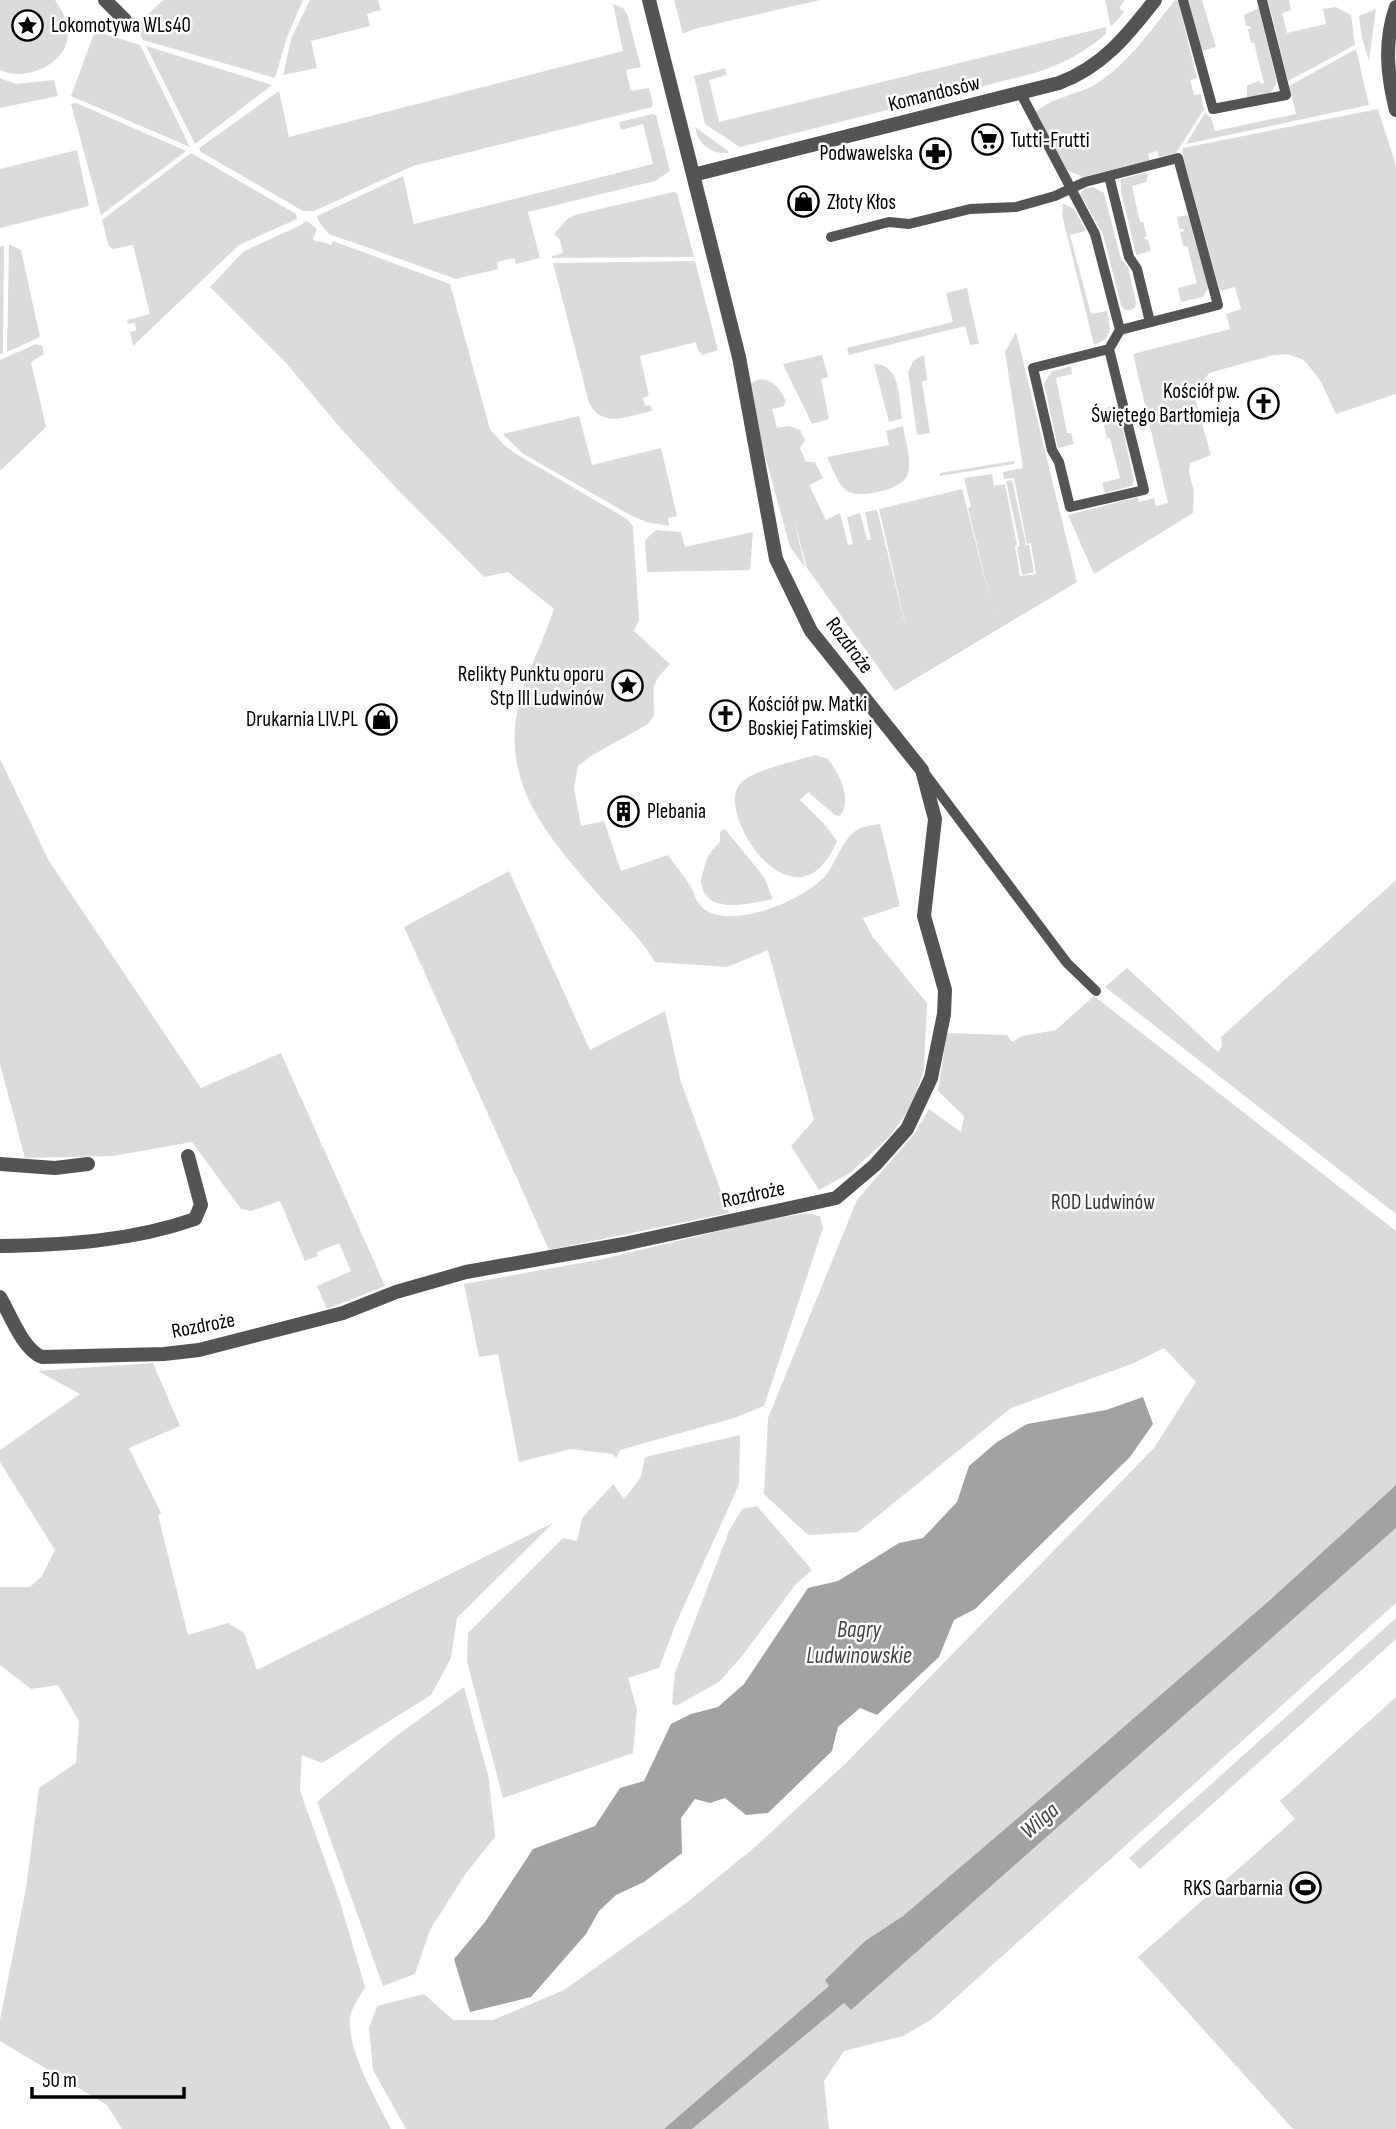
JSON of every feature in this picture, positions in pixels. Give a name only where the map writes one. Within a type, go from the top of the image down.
[{"type":"street","points":[[105,0],[125,20]]},
{"type":"street","points":[[649,0],[693,175]]},
{"type":"street","name":"Komandosów","points":[[693,175],[1021,94],[1072,78],[1097,64],[1124,39],[1155,0]]},
{"type":"street","points":[[1396,7],[1390,27],[1387,62],[1396,110]]},
{"type":"street","name":"Rozdroże","points":[[0,1297],[27,1346],[42,1357],[199,1350],[343,1313],[396,1292],[466,1272],[624,1244],[836,1198],[875,1165],[907,1129],[931,1078],[944,1014],[945,990],[923,916],[935,819],[922,770],[811,631],[776,559],[739,357],[693,175]]},
{"type":"street","points":[[0,1246],[81,1244],[195,1219],[201,1205],[188,1156]]},
{"type":"street","points":[[0,1164],[55,1168],[88,1164]]},
{"type":"lane","points":[[1183,0],[1213,109],[1286,95],[1262,0]]},
{"type":"lane","points":[[1021,94],[1095,234],[1120,330],[1109,349],[1144,490],[1070,507],[1059,462],[1052,450],[1033,368],[1109,349]]},
{"type":"lane","points":[[831,237],[889,222],[909,224],[970,209],[1016,207],[1043,200],[1085,182],[1178,158],[1218,305],[1120,330]]},
{"type":"lane","points":[[1109,176],[1129,257],[1137,269],[1150,322]]},
{"type":"lane","points":[[922,770],[1067,963],[1096,990]]},
{"type":"green space","points":[[0,0],[55,0],[64,17],[68,35],[66,46],[60,55],[43,68],[32,72],[21,74],[0,70]]},
{"type":"green space","points":[[163,0],[303,0],[287,37],[275,78],[143,40],[136,26]]},
{"type":"green space","points":[[310,0],[378,0],[381,10],[367,14],[370,26],[311,41],[317,68],[283,75],[291,39]]},
{"type":"green space","points":[[674,0],[820,0],[694,29],[683,34]]},
{"type":"green space","points":[[1105,0],[1125,0],[1119,8],[1124,12],[1111,27]]},
{"type":"green space","points":[[1175,0],[1178,1],[1197,78],[1190,80],[1194,95],[1201,94],[1204,109],[1176,153],[1159,157],[1157,151],[1148,154],[1150,160],[1083,177],[1067,170],[1036,112],[1050,103],[1089,88],[1108,76],[1139,45]]},
{"type":"green space","points":[[1189,0],[1202,0],[1216,47],[1201,51]]},
{"type":"green space","points":[[1268,0],[1289,0],[1291,10],[1282,13],[1287,33],[1326,24],[1323,9],[1336,7],[1351,15],[1355,45],[1288,81]]},
{"type":"green space","points":[[613,4],[623,8],[627,14],[641,67],[626,70],[631,91],[649,88],[652,107],[413,166],[314,211],[303,211],[201,152],[199,148],[279,91],[289,137],[623,51]]},
{"type":"green space","points":[[1259,8],[1277,82],[1271,93],[1250,98],[1247,97],[1247,85],[1260,81],[1261,84],[1264,83],[1254,43],[1251,43],[1248,29],[1251,29],[1246,26],[1244,15]]},
{"type":"green space","points":[[1376,9],[1369,61],[1359,16]]},
{"type":"green space","points":[[1106,27],[1106,34],[1098,41],[1064,62],[1035,73],[740,147],[705,124],[694,76],[725,68],[727,75],[709,80],[719,122]]},
{"type":"green space","points":[[95,31],[140,45],[190,147],[71,96]]},
{"type":"green space","points":[[146,46],[272,85],[195,144]]},
{"type":"green space","points":[[1356,49],[1369,105],[1186,144],[1205,113],[1211,118],[1215,131],[1296,114],[1289,86]]},
{"type":"green space","points":[[0,78],[16,84],[54,80],[58,96],[0,108]]},
{"type":"green space","points":[[76,103],[186,151],[101,215],[71,104]]},
{"type":"green space","points":[[1378,109],[1396,166],[1396,394],[1336,414],[1320,380],[1304,360],[1287,354],[1274,355],[1209,373],[1194,395],[1211,455],[1190,463],[1189,473],[1194,491],[1193,513],[1094,574],[1068,515],[1138,497],[1139,502],[1154,498],[1156,506],[1168,503],[1133,354],[1230,329],[1226,314],[1241,309],[1235,287],[1220,291],[1183,148]]},
{"type":"green space","points":[[656,115],[670,171],[655,181],[528,212],[540,258],[516,264],[514,258],[497,262],[498,269],[456,279],[329,234],[317,216],[403,176],[414,224],[653,164],[643,124],[621,130],[619,122]]},
{"type":"green space","points":[[695,127],[729,153],[706,147],[699,139]]},
{"type":"green space","points":[[77,150],[89,206],[0,228],[0,169]]},
{"type":"green space","points":[[191,153],[296,214],[297,219],[239,245],[133,346],[130,332],[136,330],[135,323],[128,324],[127,320],[150,314],[133,245],[114,249],[109,247],[102,220]]},
{"type":"green space","points":[[1148,174],[1146,182],[1132,186],[1140,222],[1143,222],[1147,236],[1144,238],[1148,240],[1151,251],[1136,255],[1121,191],[1121,179]]},
{"type":"green space","points":[[1093,187],[1104,193],[1121,259],[1128,267],[1136,302],[1131,310],[1125,310],[1121,305],[1103,234],[1080,194],[1085,188]]},
{"type":"green space","points":[[677,193],[694,257],[552,258],[563,253],[560,240],[554,234],[567,219],[578,214]]},
{"type":"green space","points":[[1063,203],[1074,209],[1086,231],[1070,235],[1091,314],[1107,311],[1110,329],[1106,339],[1094,345],[1062,215]]},
{"type":"green space","points":[[1188,215],[1208,288],[1203,297],[1181,302],[1178,288],[1197,283],[1187,246],[1183,246],[1180,232],[1184,231],[1179,229],[1177,217]]},
{"type":"green space","points":[[307,221],[317,229],[313,239],[316,242],[331,245],[333,241],[450,284],[490,429],[516,454],[627,519],[633,526],[639,620],[634,631],[670,664],[656,682],[654,715],[648,724],[578,766],[574,788],[581,826],[604,821],[621,871],[668,855],[707,911],[735,916],[752,914],[786,902],[815,885],[829,871],[853,833],[864,827],[880,824],[900,906],[863,918],[872,936],[927,1003],[924,1070],[912,1105],[890,1136],[850,1173],[819,1190],[791,1146],[814,1120],[768,950],[727,967],[655,962],[556,844],[529,801],[520,778],[515,753],[515,727],[523,688],[554,609],[508,572],[484,577],[342,430],[287,364],[210,287],[244,251]]},
{"type":"green space","points":[[9,244],[21,250],[40,337],[7,352]]},
{"type":"green space","points":[[4,245],[3,353],[0,355],[0,247]]},
{"type":"green space","points":[[695,261],[718,350],[702,355],[696,342],[640,356],[649,396],[643,398],[645,406],[651,405],[652,411],[617,419],[601,416],[589,403],[553,263]]},
{"type":"green space","points":[[967,288],[979,344],[970,345],[965,326],[849,355],[847,348],[953,322],[946,293]]},
{"type":"green space","points":[[1016,332],[1077,582],[895,691],[807,568],[793,517],[805,567],[790,547],[748,393],[750,384],[756,380],[767,380],[776,386],[783,396],[786,401],[784,406],[772,409],[777,428],[789,426],[800,430],[805,440],[800,448],[806,462],[815,462],[823,478],[809,485],[826,520],[840,513],[848,545],[853,544],[847,517],[860,513],[867,540],[871,540],[865,512],[877,510],[908,636],[879,509],[962,489],[994,615],[968,508],[971,506],[964,478],[992,474],[994,486],[1005,484],[1020,576],[1036,574],[1014,478],[1004,479],[1003,472],[1023,468],[1005,352]]},
{"type":"green space","points":[[36,344],[42,346],[44,354],[31,362],[46,427],[0,471],[0,360]]},
{"type":"green space","points":[[822,355],[828,377],[821,379],[829,419],[812,424],[783,364]]},
{"type":"green space","points":[[924,355],[927,380],[922,382],[930,433],[917,435],[908,372],[914,360]]},
{"type":"green space","points":[[874,364],[883,366],[894,376],[902,419],[889,422]]},
{"type":"green space","points":[[1071,366],[1072,374],[1056,378],[1067,433],[1071,433],[1074,444],[1058,448],[1044,384],[1051,372]]},
{"type":"green space","points":[[1117,404],[1134,480],[1132,486],[1105,493],[1102,483],[1120,478],[1101,410]]},
{"type":"green space","points":[[579,416],[592,465],[661,448],[677,516],[668,518],[669,526],[646,522],[630,515],[522,453],[503,434]]},
{"type":"green space","points":[[903,426],[909,470],[903,481],[879,492],[861,494],[843,488],[827,457],[889,445],[886,431]]},
{"type":"green space","points":[[1014,461],[1014,464],[940,476],[940,473]]},
{"type":"green space","points":[[1012,480],[1034,572],[1022,575],[1017,547],[1020,546],[1006,481]]},
{"type":"green space","points":[[656,530],[681,532],[685,547],[753,532],[750,570],[647,572],[645,540]]},
{"type":"green space","points":[[815,755],[828,759],[836,771],[845,794],[844,809],[840,816],[835,815],[808,792],[800,800],[837,841],[820,868],[801,877],[781,873],[763,860],[748,840],[738,819],[735,799],[740,784],[754,774]]},
{"type":"green space","points":[[0,759],[49,861],[201,1088],[281,1053],[385,1286],[327,1309],[317,1286],[351,1271],[339,1243],[317,1252],[318,1256],[305,1261],[280,1201],[251,1211],[241,1209],[192,1142],[113,1156],[25,1158],[0,1064]]},
{"type":"green space","points":[[725,829],[764,877],[773,899],[724,905],[708,898],[703,890],[701,877],[708,857],[720,842],[720,832]]},
{"type":"green space","points":[[509,871],[590,1050],[665,1011],[681,1082],[729,1213],[549,1250],[404,927]]},
{"type":"green space","points":[[1396,880],[1396,1214],[1105,987],[1127,968],[1218,1052],[1222,1046],[1221,1037]]},
{"type":"green space","name":"ROD Ludwinów","points":[[1094,996],[1396,1231],[1396,1485],[1271,1599],[1096,1751],[903,1916],[865,1941],[826,1980],[830,1986],[664,2129],[406,2129],[373,2070],[369,2028],[377,2006],[424,1994],[453,2020],[493,2020],[564,1990],[685,1904],[755,1847],[845,1764],[1154,1448],[1196,1382],[1164,1348],[1134,1363],[1011,1408],[858,1532],[808,1535],[764,1494],[768,1418],[857,1200],[915,1133],[929,1109],[961,1132],[964,1116],[938,1091],[947,1033],[1007,1035],[1012,1042],[1022,1036],[1056,1030]]},
{"type":"green space","points":[[806,1213],[820,1216],[823,1228],[764,1406],[734,1418],[620,1450],[616,1458],[613,1454],[571,1449],[519,1462],[498,1354],[479,1357],[464,1284],[603,1259],[752,1223]]},
{"type":"green space","points":[[153,1363],[180,1426],[129,1448],[161,1513],[158,1515],[188,1635],[228,1623],[244,1633],[257,1670],[553,1523],[457,1618],[451,1658],[431,1695],[322,1763],[302,1755],[300,1791],[340,1902],[365,1987],[350,2017],[353,2044],[364,2074],[391,2129],[122,2129],[107,2105],[0,2041],[0,2020],[26,1888],[39,1788],[76,1763],[79,1721],[58,1685],[31,1689],[0,1665],[0,1587],[30,1587],[42,1576],[55,1550],[0,1462],[0,1450],[80,1394],[38,1371]]},
{"type":"green space","points":[[740,1435],[739,1485],[677,1621],[659,1668],[628,1678],[637,1709],[633,1753],[503,1798],[467,1662],[468,1633],[563,1538],[577,1541],[582,1518],[613,1484],[624,1499],[641,1477],[645,1457]]},
{"type":"green space","points":[[757,1506],[812,1570],[796,1584],[719,1682],[676,1706],[672,1704],[675,1673],[729,1531],[742,1509]]},
{"type":"green space","points":[[1396,1528],[1396,1603],[932,2019],[903,2036],[844,2051],[824,2081],[829,2129],[692,2129],[844,2003],[851,2010]]},
{"type":"green space","points":[[1396,1618],[1396,1639],[1140,1869],[1129,1858]]},
{"type":"green space","points":[[464,1687],[489,1779],[495,1837],[466,1873],[430,1930],[415,1974],[383,1986],[317,1802],[396,1736]]},
{"type":"green space","name":"RKS Garbarnia","points":[[1396,1697],[1396,2129],[1293,2129],[1138,1957],[1295,1819],[1280,1801]]},
{"type":"water","name":"Bagry Ludwinowskie","points":[[1143,1397],[1153,1424],[1130,1457],[975,1609],[954,1620],[939,1657],[877,1715],[860,1708],[838,1727],[832,1751],[768,1813],[746,1815],[725,1798],[710,1803],[695,1799],[681,1818],[682,1853],[644,1882],[616,1895],[599,1911],[586,1934],[531,1997],[470,2012],[454,1959],[485,1922],[533,1849],[595,1826],[620,1788],[644,1781],[671,1724],[691,1714],[718,1707],[744,1684],[808,1588],[838,1581],[899,1543],[923,1538],[957,1502],[969,1466],[997,1442],[1027,1424],[1106,1410]]},
{"type":"water","name":"Wilga","points":[[1396,1485],[1396,1528],[851,2010],[844,2003],[692,2129],[664,2129],[829,1986],[825,1980],[865,1941],[903,1916],[1096,1751],[1271,1599]]},
{"type":"place","name":"Lokomotywa WLs40","points":[[28,25]]},
{"type":"place","name":"Tutti-Frutti","points":[[987,140]]},
{"type":"place","name":"Podwawelska","points":[[936,153]]},
{"type":"place","name":"Złoty Kłos","points":[[804,202]]},
{"type":"place","name":"Kościół pw. Świętego Bartłomieja","points":[[1263,403]]},
{"type":"place","name":"Relikty Punktu oporu Stp III Ludwinów","points":[[627,686]]},
{"type":"place","name":"Kościół pw. Matki Boskiej Fatimskiej","points":[[725,716]]},
{"type":"place","name":"Drukarnia LIV.PL","points":[[381,719]]},
{"type":"place","name":"Plebania","points":[[624,811]]},
{"type":"place","name":"RKS Garbarnia","points":[[1306,1888]]}]
